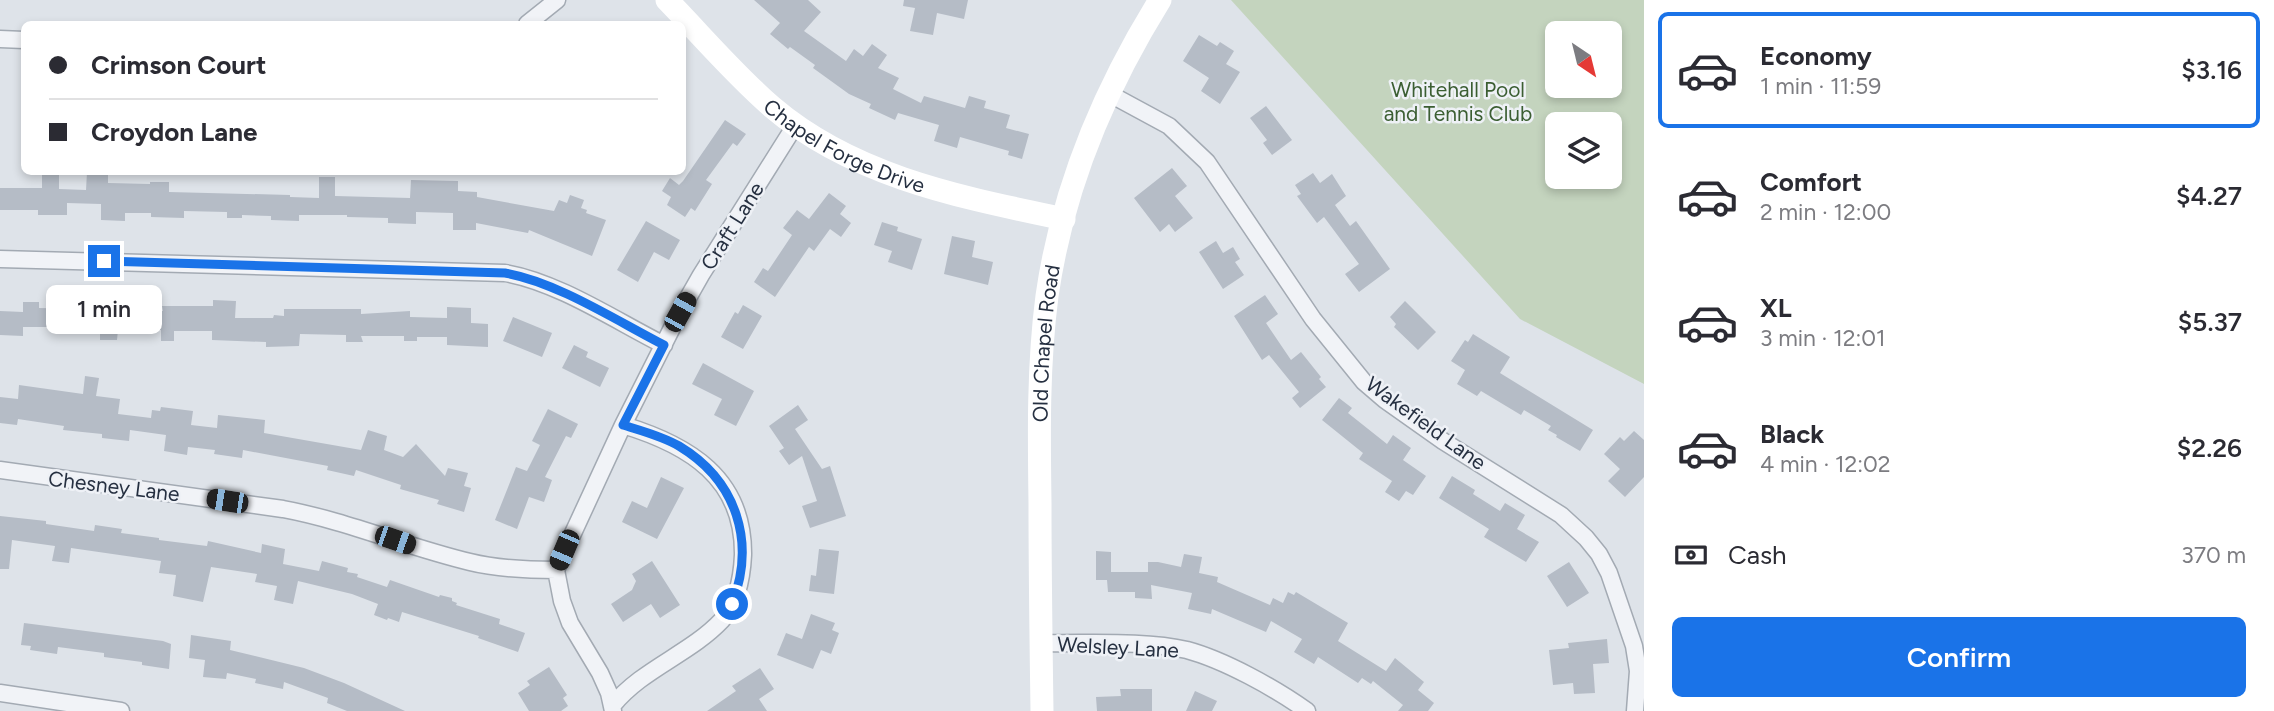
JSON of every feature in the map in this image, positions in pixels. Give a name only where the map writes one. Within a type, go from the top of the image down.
[{"type":"street","points":[[531,21],[557,0]]},
{"type":"street","name":"Old Chapel Road","points":[[1042,711],[1039,446],[1040,379],[1048,294],[1063,219],[1108,93],[1160,0]]},
{"type":"street","name":"Chapel Forge Drive","points":[[679,4],[751,87],[774,108],[848,156],[902,179],[1063,219]]},
{"type":"street","points":[[0,40],[21,40]]},
{"type":"street","name":"Wakefield Lane","points":[[1108,93],[1169,126],[1207,162],[1313,319],[1364,382],[1443,441],[1561,515],[1592,546],[1609,573],[1634,646],[1638,671],[1635,711]]},
{"type":"street","name":"Craft Lane","points":[[556,570],[623,425],[701,275],[796,124]]},
{"type":"street","points":[[0,259],[505,273],[528,278],[562,292],[664,345]]},
{"type":"street","points":[[613,708],[629,687],[674,659],[712,630],[732,604],[743,570],[740,524],[722,484],[696,457],[677,444],[623,425]]},
{"type":"street","name":"Chesney Lane","points":[[0,470],[283,509],[327,518],[470,562],[524,570],[556,570]]},
{"type":"street","points":[[556,570],[562,601],[570,623],[600,673],[613,708]]},
{"type":"street","name":"Welsley Lane","points":[[1041,643],[1186,650],[1223,663],[1304,710]]},
{"type":"street","points":[[0,693],[121,711]]},
{"type":"green space","name":"Whitehall Pool and Tennis Club","points":[[1231,0],[1644,0],[1644,384],[1520,319]]},
{"type":"building","points":[[754,0],[808,0],[821,12],[804,31],[846,61],[854,49],[863,56],[872,44],[887,55],[878,68],[899,78],[893,89],[921,103],[924,96],[965,108],[969,96],[986,101],[984,108],[1010,115],[1006,128],[1029,134],[1022,159],[1008,155],[1009,151],[960,137],[957,148],[934,141],[939,125],[898,113],[895,120],[869,108],[871,104],[849,94],[813,68],[815,65],[790,47],[788,49],[770,34],[780,23]]},
{"type":"building","points":[[904,0],[968,0],[964,19],[937,13],[933,35],[910,31],[915,8],[903,6]]},
{"type":"building","points":[[1199,35],[1217,46],[1220,42],[1234,51],[1226,64],[1240,72],[1220,104],[1201,91],[1209,78],[1183,61]]},
{"type":"building","points":[[1266,106],[1292,140],[1272,155],[1263,143],[1267,140],[1250,118]]},
{"type":"building","points":[[725,120],[746,134],[737,146],[733,143],[706,180],[712,184],[695,211],[691,208],[685,217],[667,205],[671,197],[662,191],[670,178],[679,185],[683,181]]},
{"type":"building","points":[[1172,168],[1187,186],[1175,196],[1193,218],[1175,232],[1169,224],[1160,232],[1134,198]]},
{"type":"building","points":[[1313,173],[1320,183],[1332,174],[1346,196],[1335,205],[1350,226],[1356,221],[1390,269],[1359,292],[1345,274],[1359,264],[1324,217],[1317,223],[1297,196],[1301,194],[1295,185]]},
{"type":"building","points":[[42,175],[59,175],[59,189],[86,190],[87,175],[108,175],[108,183],[169,182],[169,192],[319,198],[319,177],[335,177],[335,196],[410,198],[411,180],[458,181],[458,191],[477,192],[477,197],[554,211],[559,200],[567,203],[570,195],[584,200],[581,208],[587,210],[586,213],[606,220],[592,256],[529,230],[528,233],[476,223],[476,230],[453,230],[453,213],[416,212],[416,224],[388,223],[388,218],[347,215],[299,215],[299,221],[271,220],[271,216],[242,215],[242,218],[227,218],[227,212],[184,211],[184,218],[151,217],[151,213],[125,213],[125,221],[101,220],[101,204],[67,203],[67,215],[38,215],[38,210],[0,210],[0,188],[42,188]]},
{"type":"building","points":[[829,193],[846,206],[840,214],[851,223],[841,237],[830,229],[814,251],[809,247],[775,297],[754,282],[763,268],[768,271],[792,235],[783,228],[797,210],[809,219]]},
{"type":"building","points":[[646,221],[680,240],[669,260],[654,252],[638,282],[617,270]]},
{"type":"building","points":[[882,222],[898,227],[897,231],[922,239],[912,270],[888,262],[892,251],[874,245]]},
{"type":"building","points":[[952,236],[975,241],[972,257],[993,262],[988,285],[944,274]]},
{"type":"building","points":[[1216,241],[1223,253],[1233,247],[1240,259],[1235,262],[1244,275],[1223,289],[1199,252]]},
{"type":"building","points":[[1265,295],[1278,314],[1266,323],[1291,360],[1301,352],[1326,387],[1300,408],[1292,398],[1299,392],[1269,355],[1262,360],[1234,316]]},
{"type":"building","points":[[213,300],[236,301],[235,318],[284,316],[284,309],[361,309],[361,314],[410,311],[410,317],[447,318],[447,307],[471,308],[471,323],[488,324],[488,347],[447,345],[447,337],[417,337],[417,341],[404,341],[404,336],[361,336],[363,342],[346,342],[346,335],[300,334],[299,346],[266,347],[266,342],[212,340],[212,331],[174,331],[174,341],[161,341],[161,330],[150,330],[151,311],[163,311],[162,306],[213,306]]},
{"type":"building","points":[[1405,301],[1436,332],[1418,350],[1394,327],[1396,324],[1390,317]]},
{"type":"building","points":[[23,302],[39,302],[39,308],[86,309],[86,303],[124,307],[123,330],[118,330],[117,340],[100,340],[100,329],[65,327],[23,327],[23,336],[0,335],[0,311],[23,312]]},
{"type":"building","points":[[743,305],[762,316],[743,349],[721,337],[735,312],[738,314]]},
{"type":"building","points":[[513,317],[552,333],[542,357],[503,341]]},
{"type":"building","points":[[1473,334],[1510,357],[1500,373],[1593,430],[1580,451],[1556,437],[1557,435],[1548,430],[1551,426],[1524,410],[1521,415],[1481,391],[1477,396],[1457,384],[1465,370],[1451,361],[1465,340],[1468,342]]},
{"type":"building","points":[[574,345],[588,352],[586,357],[609,368],[600,387],[562,368]]},
{"type":"building","points":[[703,363],[754,391],[736,426],[714,415],[722,399],[692,384]]},
{"type":"building","points":[[85,376],[99,378],[96,396],[120,399],[118,414],[151,418],[152,410],[160,411],[161,407],[193,411],[191,425],[217,428],[218,415],[265,420],[264,433],[361,450],[368,430],[387,436],[384,450],[403,457],[416,444],[445,476],[448,468],[468,473],[464,486],[471,488],[464,512],[437,504],[439,500],[400,489],[401,485],[356,470],[354,476],[327,470],[328,466],[243,450],[242,458],[214,454],[215,450],[188,447],[187,455],[164,451],[166,435],[130,430],[129,441],[102,438],[102,434],[63,430],[64,426],[18,419],[17,425],[0,423],[0,397],[18,399],[19,385],[83,394]]},
{"type":"building","points":[[1339,398],[1352,408],[1348,413],[1387,444],[1393,435],[1411,448],[1403,460],[1426,476],[1413,495],[1406,491],[1399,501],[1385,492],[1392,481],[1359,459],[1363,453],[1322,420]]},
{"type":"building","points":[[798,405],[808,420],[795,429],[822,469],[830,466],[846,516],[810,528],[802,506],[817,501],[802,456],[789,465],[779,451],[784,448],[769,426]]},
{"type":"building","points":[[548,409],[578,424],[571,438],[566,436],[545,477],[552,480],[544,502],[529,497],[517,529],[495,520],[516,467],[527,471],[540,445],[532,441]]},
{"type":"building","points":[[1634,431],[1644,440],[1644,477],[1625,497],[1608,481],[1620,469],[1604,454],[1620,437],[1624,441]]},
{"type":"building","points":[[1452,476],[1475,490],[1473,494],[1500,511],[1505,503],[1525,515],[1517,529],[1539,542],[1526,562],[1484,537],[1489,529],[1439,498]]},
{"type":"building","points":[[661,477],[684,488],[657,539],[622,522],[632,501],[647,508]]},
{"type":"building","points":[[0,516],[46,521],[46,524],[94,531],[95,525],[122,529],[121,533],[207,546],[208,541],[261,553],[262,544],[285,549],[283,564],[319,571],[322,561],[348,568],[347,572],[358,574],[357,577],[387,587],[390,580],[439,597],[452,598],[456,605],[500,619],[499,624],[525,633],[518,652],[478,638],[479,636],[402,612],[399,622],[388,618],[387,620],[374,615],[378,604],[352,594],[298,581],[293,604],[274,600],[277,586],[255,582],[257,574],[211,567],[203,602],[173,596],[176,575],[159,573],[161,561],[71,548],[69,563],[52,561],[55,546],[12,540],[9,569],[0,569]]},
{"type":"building","points":[[819,549],[839,551],[834,594],[809,591],[811,575],[816,576]]},
{"type":"building","points":[[1096,551],[1111,552],[1111,572],[1148,572],[1148,562],[1181,567],[1184,554],[1202,557],[1199,573],[1218,577],[1217,582],[1270,605],[1273,598],[1283,603],[1288,592],[1294,595],[1296,592],[1348,623],[1338,641],[1386,671],[1395,658],[1424,682],[1418,690],[1434,703],[1428,711],[1398,711],[1403,705],[1373,681],[1371,684],[1362,678],[1358,683],[1318,657],[1314,664],[1294,652],[1302,639],[1271,621],[1266,632],[1212,609],[1211,614],[1188,609],[1192,593],[1151,585],[1152,599],[1135,598],[1135,592],[1108,592],[1107,580],[1096,580]]},
{"type":"building","points":[[652,561],[680,605],[660,618],[651,604],[623,622],[611,604],[632,590],[636,581],[632,574]]},
{"type":"building","points":[[1569,562],[1589,593],[1567,607],[1547,576]]},
{"type":"building","points":[[811,614],[835,623],[832,630],[839,633],[831,654],[821,650],[813,669],[777,655],[786,633],[802,639]]},
{"type":"building","points":[[24,623],[163,641],[171,644],[169,669],[104,657],[104,653],[58,647],[57,654],[30,650],[31,646],[21,645]]},
{"type":"building","points":[[191,635],[231,641],[230,650],[304,668],[405,711],[347,711],[327,703],[328,698],[284,682],[283,689],[255,683],[256,679],[227,673],[226,679],[203,677],[205,660],[189,658]]},
{"type":"building","points":[[1607,639],[1609,663],[1593,664],[1595,693],[1574,694],[1573,683],[1553,685],[1549,650],[1569,648],[1568,643]]},
{"type":"building","points":[[549,667],[567,695],[563,698],[568,706],[561,711],[529,711],[518,693],[530,685],[527,681]]},
{"type":"building","points":[[760,668],[774,689],[759,699],[767,711],[707,711],[736,691],[732,686]]},
{"type":"building","points":[[1120,689],[1152,689],[1152,711],[1097,711],[1096,697],[1121,696]]},
{"type":"building","points":[[1195,691],[1217,701],[1212,711],[1186,711]]},
{"type":"route","points":[[104,261],[505,273],[562,292],[664,345],[623,425],[677,444],[696,457],[722,484],[740,524],[743,548],[743,570],[732,604]]}]
